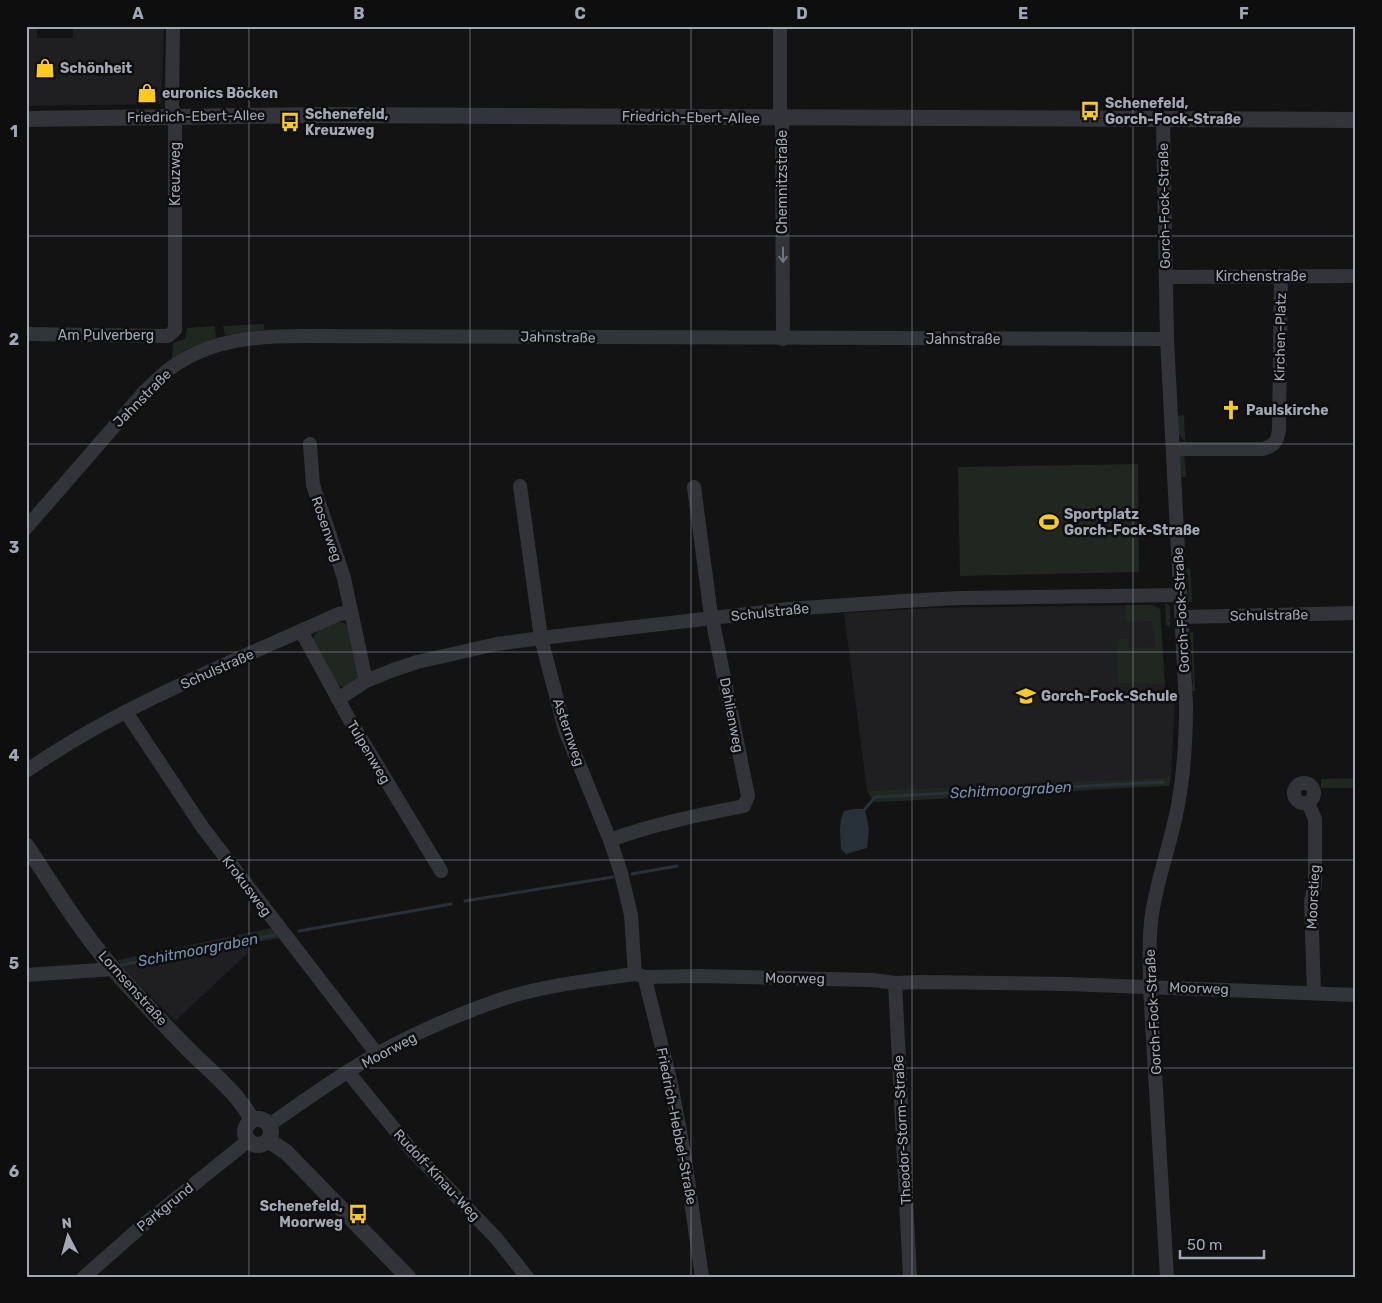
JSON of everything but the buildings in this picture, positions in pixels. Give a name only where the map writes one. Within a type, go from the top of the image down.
[{"type":"street","name":"Kreuzweg","points":[[173,26],[172,106],[174,126],[175,322]]},
{"type":"street","name":"Chemnitzstraße","points":[[780,26],[782,339]]},
{"type":"street","name":"Friedrich-Ebert-Allee","points":[[26,119],[329,115],[1356,120]]},
{"type":"street","name":"Gorch-Fock-Straße","points":[[1163,120],[1167,339],[1186,705],[1184,759],[1176,814],[1152,915],[1150,939],[1150,987],[1167,1277]]},
{"type":"street","name":"Kirchenstraße","points":[[1166,276],[1356,276]]},
{"type":"street","name":"Kirchen-Platz","points":[[1173,449],[1263,449],[1275,443],[1279,429],[1280,276]]},
{"type":"street","name":"Am Pulverberg","points":[[26,334],[168,336],[175,330],[175,322]]},
{"type":"street","name":"Jahnstraße","points":[[26,528],[145,391],[168,370],[203,349],[244,338],[275,336],[1167,339]]},
{"type":"street","name":"Rosenweg","points":[[310,444],[313,485],[344,578],[351,612]]},
{"type":"street","name":"Asternweg","points":[[520,486],[540,638],[565,730],[610,840],[621,873],[628,900],[641,975]]},
{"type":"street","name":"Dahlienweg","points":[[610,840],[675,819],[744,806],[748,796],[712,618],[694,486]]},
{"type":"street","name":"Schulstraße","points":[[338,700],[366,681],[417,662],[497,644],[540,638],[790,610],[939,599],[1181,595]]},
{"type":"street","name":"Schulstraße","points":[[26,772],[79,738],[126,712],[338,614],[351,612]]},
{"type":"street","points":[[351,612],[366,681]]},
{"type":"street","name":"Schulstraße","points":[[1182,617],[1356,613]]},
{"type":"street","name":"Tulpenweg","points":[[301,631],[338,700],[441,871]]},
{"type":"street","name":"Krokusweg","points":[[126,712],[203,828],[377,1054]]},
{"type":"street","name":"Moorstieg","points":[[1308,803],[1315,819],[1315,884],[1311,901],[1314,993]]},
{"type":"street","name":"Lornsenstraße","points":[[26,846],[75,918],[114,969],[172,1033],[219,1079],[247,1110],[252,1120]]},
{"type":"street","points":[[26,975],[114,969]]},
{"type":"street","name":"Moorweg","points":[[268,1132],[348,1072],[377,1054],[452,1019],[505,998],[538,990],[641,975],[873,980],[895,983],[972,982],[1356,995]]},
{"type":"street","name":"Friedrich-Hebbel-Straße","points":[[641,975],[646,983],[671,1084],[684,1153],[702,1277]]},
{"type":"street","name":"Theodor-Storm-Straße","points":[[895,983],[910,1277]]},
{"type":"street","name":"Rudolf-Kinau-Weg","points":[[348,1072],[409,1147],[496,1238],[526,1277]]},
{"type":"street","points":[[268,1132],[264,1143],[256,1144],[249,1140],[246,1129],[252,1120],[260,1119],[268,1132],[286,1152],[408,1277]]},
{"type":"street","name":"Parkgrund","points":[[84,1277],[142,1226],[249,1140]]},
{"type":"shaded area","points":[[26,26],[37,26],[37,38],[73,38],[73,26],[164,26],[161,104],[26,106]]},
{"type":"shaded area","points":[[264,324],[264,330],[225,335],[223,326]]},
{"type":"shaded area","points":[[215,326],[216,338],[185,350],[172,359],[173,343],[185,339],[187,328]]},
{"type":"shaded area","points":[[1184,415],[1185,442],[1178,433],[1176,416]]},
{"type":"shaded area","points":[[1184,452],[1186,477],[1179,477],[1178,459]]},
{"type":"shaded area","name":"Sportplatz Gorch-Fock-Straße","points":[[1138,464],[1139,572],[960,576],[958,467]]},
{"type":"shaded area","points":[[1190,568],[1192,602],[1186,603],[1185,598],[1189,595],[1188,575],[1184,573],[1184,569]]},
{"type":"shaded area","points":[[1165,603],[1170,606],[1170,627],[1166,625]]},
{"type":"shaded area","points":[[1125,605],[1152,605],[1160,609],[1165,684],[1118,683],[1117,639],[1128,639],[1128,648],[1156,647],[1151,621],[1126,622]]},
{"type":"shaded area","name":"Gorch-Fock-Schule","points":[[1152,605],[1160,609],[1165,691],[1175,700],[1171,777],[867,791],[844,613],[931,608]]},
{"type":"shaded area","points":[[337,621],[346,624],[351,631],[359,676],[357,681],[343,687],[337,685],[313,640],[319,630]]},
{"type":"shaded area","points":[[1193,632],[1195,691],[1190,691],[1190,687],[1193,684],[1191,640],[1186,636],[1186,633]]},
{"type":"shaded area","points":[[1171,777],[1169,786],[874,802],[867,791]]},
{"type":"shaded area","points":[[1356,778],[1356,788],[1321,788],[1321,779]]},
{"type":"shaded area","points":[[865,809],[869,829],[867,848],[846,854],[841,849],[841,820],[844,811]]},
{"type":"shaded area","points":[[272,928],[280,938],[122,967],[118,960]]},
{"type":"shaded area","points":[[247,943],[248,953],[175,1021],[122,967]]},
{"type":"waterway","name":"Schitmoorgraben","points":[[865,809],[875,797],[1163,782]]},
{"type":"waterway","name":"Schitmoorgraben","points":[[632,874],[677,866]]},
{"type":"waterway","name":"Schitmoorgraben","points":[[465,901],[613,877]]},
{"type":"waterway","name":"Schitmoorgraben","points":[[299,931],[451,904]]},
{"type":"waterway","name":"Schitmoorgraben","points":[[121,965],[275,935]]},
{"type":"place","name":"Schönheit","points":[[45,68]]},
{"type":"place","name":"euronics Böcken","points":[[147,93]]},
{"type":"place","name":"Schenefeld, Gorch-Fock-Straße","points":[[1090,111]]},
{"type":"place","name":"Schenefeld, Kreuzweg","points":[[290,122]]},
{"type":"place","name":"Paulskirche","points":[[1231,410]]},
{"type":"place","name":"Sportplatz Gorch-Fock-Straße","points":[[1049,522]]},
{"type":"place","name":"Gorch-Fock-Schule","points":[[1026,696]]},
{"type":"place","name":"Schenefeld, Moorweg","points":[[358,1214]]}]
